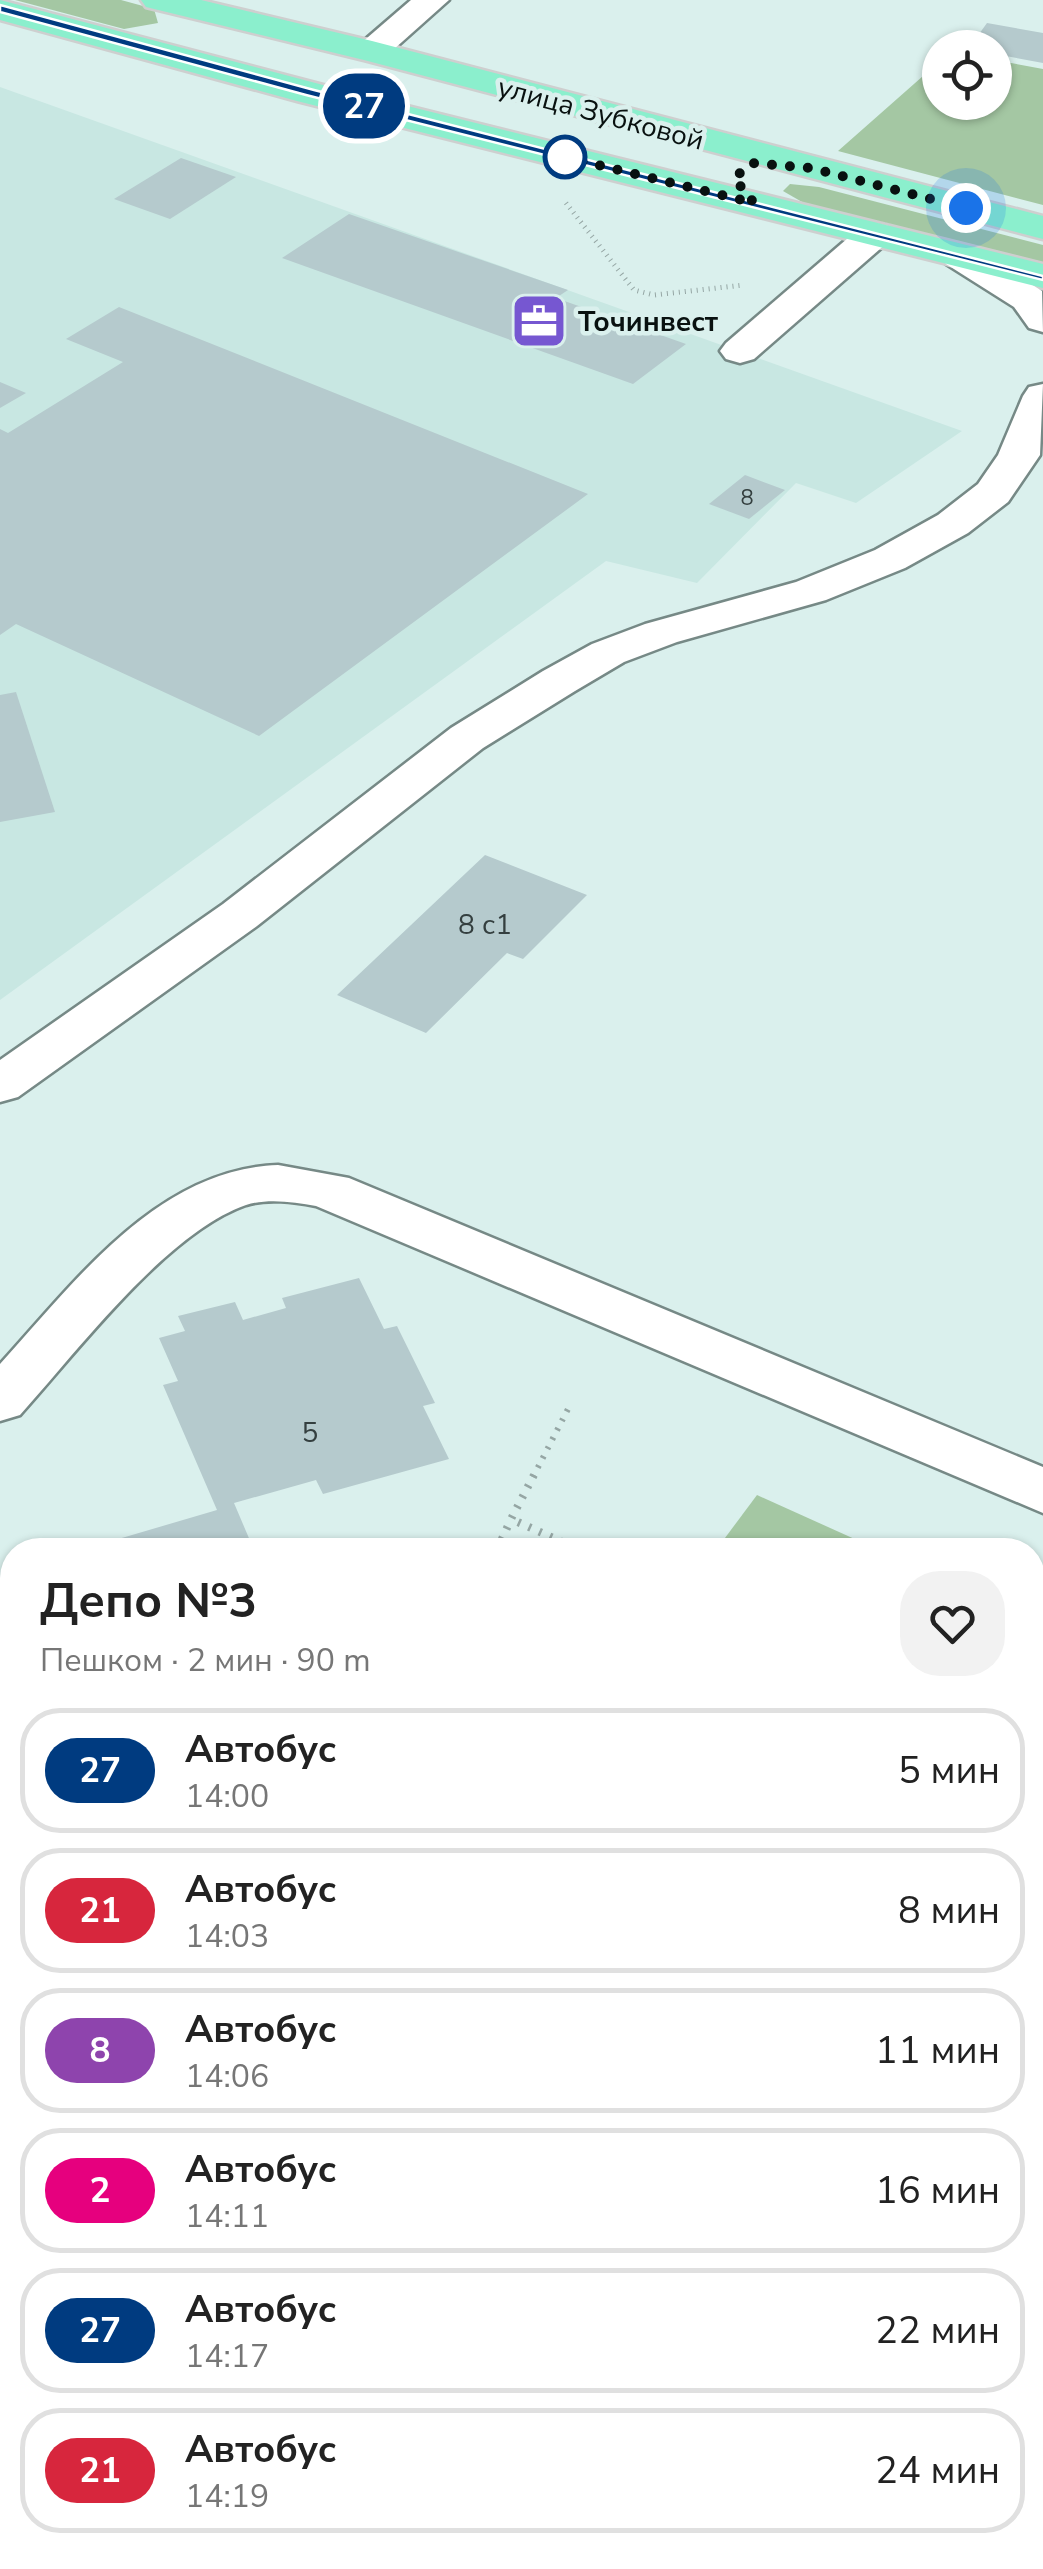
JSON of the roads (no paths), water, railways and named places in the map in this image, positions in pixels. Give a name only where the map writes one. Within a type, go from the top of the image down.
[{"type":"main road","name":"улица Зубковой","points":[[165,2],[372,51],[1043,228]]},
{"type":"main road","points":[[122,42],[166,37],[182,20],[165,2]]},
{"type":"main road","name":"улица Зубковой","points":[[0,9],[310,93],[1043,276]]},
{"type":"main road","points":[[208,65],[193,45],[214,28],[265,24]]},
{"type":"main road","points":[[310,93],[372,51]]},
{"type":"main road","points":[[754,203],[734,178],[752,163],[811,168]]},
{"type":"street","points":[[372,51],[432,0]]},
{"type":"street","points":[[740,352],[875,234]]},
{"type":"street","points":[[960,256],[1028,300],[1043,320]]},
{"type":"street","points":[[0,1085],[240,915],[467,738],[559,681],[608,653],[661,633],[811,591],[890,559],[954,524],[1023,472],[1018,456],[1043,396]]},
{"type":"street","points":[[0,1400],[140,1250],[225,1193],[270,1184],[302,1184],[330,1191],[1043,1491]]},
{"type":"place","name":"Точинвест","points":[[539,321]]}]
